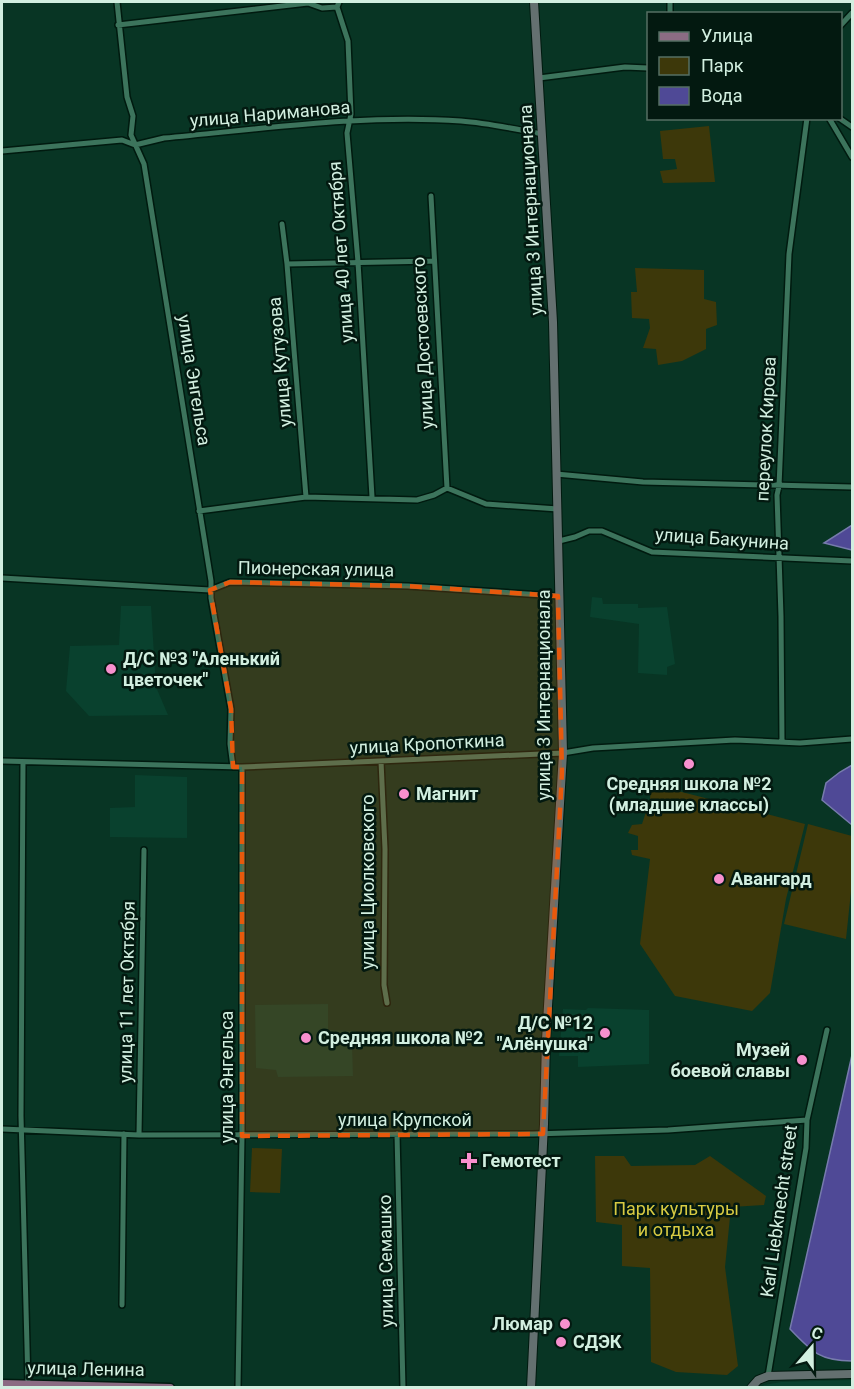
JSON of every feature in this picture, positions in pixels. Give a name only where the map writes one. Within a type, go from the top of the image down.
[{"type":"main road","name":"улица Ленина","points":[[2,1384],[170,1388]]},
{"type":"street","name":"улица Энгельса","points":[[117,2],[127,97],[133,116],[130,135],[144,164],[211,581],[210,590],[231,709],[233,767]]},
{"type":"street","name":"улица 3 Интернационала","points":[[531,1388],[547,1016],[563,753],[553,322],[534,2]]},
{"type":"street","points":[[118,25],[309,3],[322,8],[338,4]]},
{"type":"street","name":"улица 40 лет Октября","points":[[338,4],[348,41],[351,122],[347,133],[358,262],[372,497]]},
{"type":"street","points":[[539,78],[604,69],[647,69]]},
{"type":"street","name":"переулок Кирова","points":[[782,742],[777,495],[789,254],[807,120]]},
{"type":"street","points":[[830,120],[852,157]]},
{"type":"street","name":"улица Нариманова","points":[[2,150],[122,140],[135,145],[164,138],[351,122],[461,121],[542,134]]},
{"type":"street","name":"улица Достоевского","points":[[431,196],[447,488]]},
{"type":"street","name":"улица Кутузова","points":[[282,224],[306,497]]},
{"type":"street","points":[[287,264],[434,261]]},
{"type":"street","points":[[556,474],[643,482],[852,487]]},
{"type":"street","points":[[199,511],[306,497],[417,500],[447,488],[486,504],[558,509]]},
{"type":"street","name":"улица Бакунина","points":[[559,541],[589,531],[602,531],[652,552],[852,561]]},
{"type":"street","name":"Пионерская улица","points":[[2,578],[210,590],[230,582],[396,586],[558,596]]},
{"type":"street","name":"улица Кропоткина","points":[[2,761],[242,767],[563,753],[593,748],[711,741],[800,743],[852,740]]},
{"type":"street","name":"улица Циолковского","points":[[381,761],[385,849],[384,985],[387,1003]]},
{"type":"street","points":[[23,762],[21,1130],[28,1384]]},
{"type":"street","name":"улица Энгельса","points":[[238,1388],[242,1136],[242,767]]},
{"type":"street","name":"улица 11 лет Октября","points":[[140,1135],[144,850]]},
{"type":"street","name":"Karl Liebknecht street","points":[[768,1376],[806,1148],[807,1120],[827,1030]]},
{"type":"street","name":"улица Крупской","points":[[2,1129],[140,1135],[242,1136],[543,1134],[668,1130],[807,1120]]},
{"type":"street","points":[[122,1305],[124,1134]]},
{"type":"street","name":"улица Семашко","points":[[397,1134],[404,1388]]},
{"type":"street","points":[[751,1388],[758,1380],[768,1376],[852,1374]]},
{"type":"highlighted area","points":[[230,582],[408,586],[558,596],[562,772],[543,1134],[242,1136],[242,767],[233,767],[231,709],[210,590]]},
{"type":"shaded area","points":[[592,597],[602,598],[603,604],[638,604],[638,608],[667,607],[675,664],[667,667],[667,675],[638,673],[639,624],[590,617]]},
{"type":"shaded area","name":"Д/С №3 \"Аленький цветочек\"","points":[[121,606],[151,606],[156,687],[168,715],[89,716],[66,691],[70,646],[119,645]]},
{"type":"shaded area","points":[[135,775],[187,777],[187,838],[110,837],[110,808],[135,807]]},
{"type":"shaded area","name":"Средняя школа №2","points":[[328,1004],[328,1030],[356,1031],[357,1045],[352,1045],[353,1076],[278,1077],[276,1070],[256,1068],[255,1005]]},
{"type":"shaded area","name":"Д/С №12 \"Алёнушка\"","points":[[588,1008],[649,1010],[649,1064],[578,1067],[578,1056],[559,1056],[563,1009],[586,1010]]},
{"type":"shaded area","points":[[852,1380],[852,1387],[762,1387],[781,1382]]},
{"type":"green space","points":[[709,126],[715,182],[663,183],[660,171],[677,169],[675,159],[663,159],[660,131]]},
{"type":"green space","points":[[635,268],[704,270],[704,299],[716,302],[717,325],[706,329],[706,349],[682,361],[658,365],[656,349],[643,348],[650,328],[649,319],[632,318],[631,292],[637,292]]},
{"type":"green space","name":"Авангард","points":[[651,784],[805,824],[786,899],[770,993],[752,1011],[675,996],[640,944],[650,859],[632,855],[631,850],[638,850],[638,836],[628,833],[632,825],[642,824],[650,800]]},
{"type":"green space","points":[[808,824],[852,836],[852,882],[846,939],[784,924]]},
{"type":"green space","points":[[252,1148],[282,1149],[280,1193],[250,1192]]},
{"type":"green space","name":"Парк культуры и отдыха","points":[[595,1156],[624,1156],[631,1166],[695,1165],[710,1156],[766,1196],[764,1205],[731,1207],[725,1267],[738,1366],[727,1375],[676,1372],[651,1362],[650,1268],[622,1266],[622,1225],[596,1222]]},
{"type":"water","points":[[852,525],[852,550],[824,543]]},
{"type":"water","points":[[852,765],[852,825],[822,800],[826,783]]},
{"type":"water","points":[[852,1055],[852,1361],[841,1361],[817,1354],[790,1329]]},
{"type":"place","name":"Д/С №3 \"Аленький цветочек\"","points":[[111,669]]},
{"type":"place","name":"Средняя школа №2 (младшие классы)","points":[[689,764]]},
{"type":"place","name":"Магнит","points":[[404,794]]},
{"type":"place","name":"Авангард","points":[[719,879]]},
{"type":"place","name":"Д/С №12 \"Алёнушка\"","points":[[605,1033]]},
{"type":"place","name":"Средняя школа №2","points":[[306,1038]]},
{"type":"place","name":"Музей боевой славы","points":[[802,1060]]},
{"type":"place","name":"Гемотест","points":[[469,1161]]},
{"type":"place","name":"Люмар","points":[[565,1324]]},
{"type":"place","name":"СДЭК","points":[[561,1342]]}]
